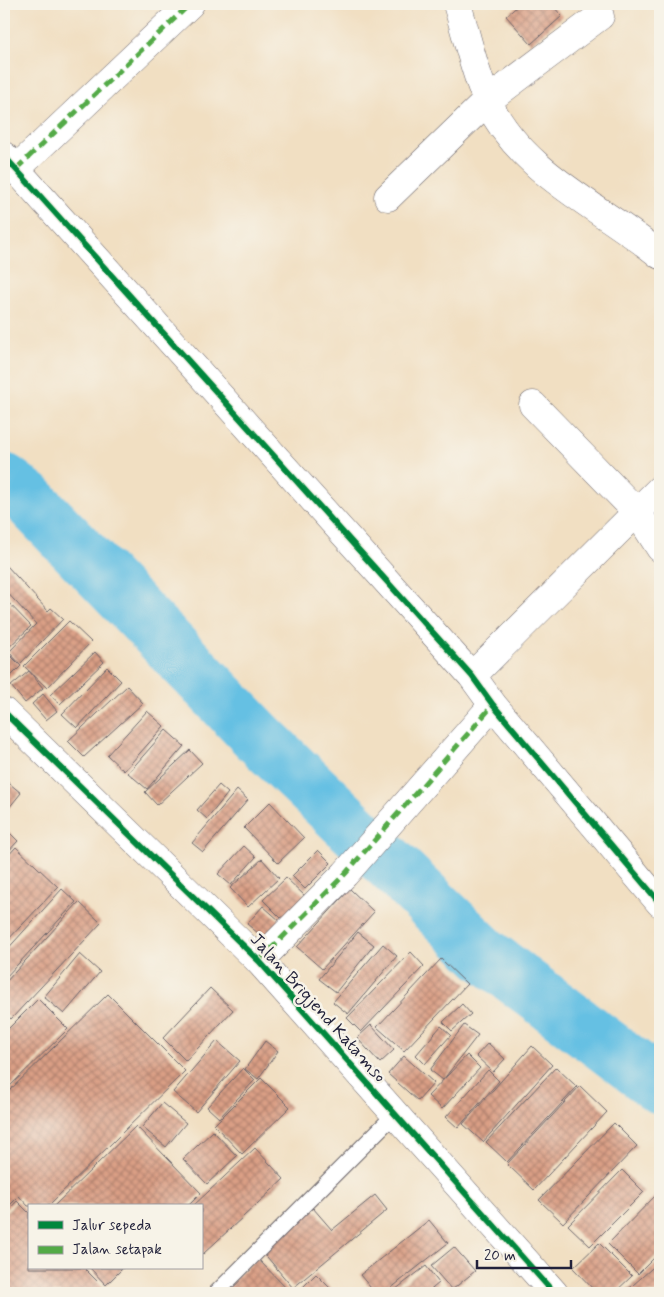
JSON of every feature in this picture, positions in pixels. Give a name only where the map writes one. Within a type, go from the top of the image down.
[{"type":"street","points":[[190,4],[10,163],[472,676],[493,705],[660,903]]},
{"type":"street","points":[[457,4],[487,102],[500,123],[536,163],[574,195],[656,244]]},
{"type":"street","points":[[388,197],[487,102],[600,16]]},
{"type":"street","points":[[533,405],[636,512],[660,548]]},
{"type":"street","points":[[472,676],[660,489]]},
{"type":"street","points":[[259,961],[345,874],[493,705]]},
{"type":"street","name":"Jalan Brigjend Katamso","points":[[4,712],[259,961],[554,1293]]},
{"type":"lane","points":[[216,1293],[394,1115]]},
{"type":"building","points":[[520,4],[551,4],[562,16],[531,44],[506,16]]},
{"type":"building","points":[[7,566],[48,611],[51,608],[63,619],[20,664],[9,652],[36,624],[4,589],[4,569]]},
{"type":"building","points":[[4,598],[31,626],[4,652]]},
{"type":"building","points":[[69,621],[91,642],[47,688],[24,666]]},
{"type":"building","points":[[95,652],[104,662],[60,704],[50,695]]},
{"type":"building","points":[[10,655],[21,666],[4,683],[4,662]]},
{"type":"building","points":[[107,667],[121,681],[77,728],[62,714]]},
{"type":"building","points":[[29,671],[43,688],[25,703],[11,686]]},
{"type":"building","points":[[127,686],[143,703],[84,757],[68,741]]},
{"type":"building","points":[[43,694],[57,711],[46,720],[32,704]]},
{"type":"building","points":[[147,711],[164,726],[124,771],[107,755]]},
{"type":"building","points":[[166,730],[184,746],[147,789],[128,773]]},
{"type":"building","points":[[190,750],[202,763],[157,805],[145,792]]},
{"type":"building","points":[[4,779],[21,793],[4,814]]},
{"type":"building","points":[[219,785],[228,793],[207,819],[197,810]]},
{"type":"building","points":[[237,790],[248,800],[203,852],[192,843]]},
{"type":"building","points":[[270,802],[304,838],[278,863],[244,828]]},
{"type":"building","points":[[4,827],[18,841],[4,856]]},
{"type":"building","points":[[244,846],[256,857],[231,885],[218,874]]},
{"type":"building","points":[[16,847],[58,887],[4,944],[4,860]]},
{"type":"building","points":[[318,850],[331,863],[305,889],[292,876]]},
{"type":"building","points":[[262,859],[279,878],[248,907],[230,888]]},
{"type":"building","points":[[286,878],[305,896],[282,919],[263,900]]},
{"type":"building","points":[[62,889],[76,902],[4,979],[4,953]]},
{"type":"building","points":[[350,889],[374,912],[322,969],[297,947]]},
{"type":"building","points":[[79,902],[101,923],[11,1019],[4,1013],[4,984]]},
{"type":"building","points":[[263,906],[280,921],[264,938],[247,924]]},
{"type":"building","points":[[358,932],[374,945],[336,992],[319,979]]},
{"type":"building","points":[[383,944],[397,956],[348,1014],[333,1002]]},
{"type":"building","points":[[411,952],[424,966],[361,1032],[347,1018]]},
{"type":"building","points":[[80,954],[100,972],[64,1014],[44,997]]},
{"type":"building","points":[[441,959],[467,984],[404,1051],[377,1027]]},
{"type":"building","points":[[210,988],[233,1010],[186,1061],[163,1038]]},
{"type":"building","points":[[108,994],[185,1071],[50,1204],[28,1204],[28,1206],[19,1196],[4,1211],[4,1096]]},
{"type":"building","points":[[38,999],[68,1029],[4,1092],[4,1033]]},
{"type":"building","points":[[462,1004],[471,1014],[452,1031],[443,1022]]},
{"type":"building","points":[[371,1025],[394,1050],[380,1063],[357,1038]]},
{"type":"building","points":[[464,1025],[478,1035],[443,1080],[430,1070]]},
{"type":"building","points":[[441,1026],[451,1035],[425,1064],[416,1055]]},
{"type":"building","points":[[217,1041],[240,1061],[196,1112],[173,1092]]},
{"type":"building","points":[[265,1041],[278,1051],[258,1079],[245,1069]]},
{"type":"building","points":[[488,1043],[505,1059],[493,1072],[476,1056]]},
{"type":"building","points":[[532,1046],[552,1065],[483,1142],[463,1124]]},
{"type":"building","points":[[467,1055],[480,1068],[442,1109],[428,1096]]},
{"type":"building","points":[[404,1056],[434,1083],[418,1101],[388,1074]]},
{"type":"building","points":[[556,1067],[577,1087],[507,1162],[486,1142]]},
{"type":"building","points":[[243,1068],[255,1080],[219,1118],[207,1107]]},
{"type":"building","points":[[488,1070],[499,1081],[458,1128],[446,1117]]},
{"type":"building","points":[[261,1078],[290,1107],[242,1154],[214,1125]]},
{"type":"building","points":[[580,1086],[607,1112],[534,1190],[507,1164]]},
{"type":"building","points":[[162,1103],[186,1123],[166,1147],[142,1127]]},
{"type":"building","points":[[614,1123],[637,1146],[563,1223],[539,1200]]},
{"type":"building","points":[[136,1126],[201,1193],[190,1204],[56,1204]]},
{"type":"building","points":[[213,1131],[237,1156],[207,1184],[183,1159]]},
{"type":"building","points":[[255,1148],[284,1179],[203,1254],[202,1204],[195,1204]]},
{"type":"building","points":[[622,1170],[644,1192],[590,1246],[568,1225]]},
{"type":"building","points":[[660,1191],[660,1252],[638,1274],[608,1244]]},
{"type":"building","points":[[375,1195],[387,1210],[293,1288],[262,1251],[313,1208],[332,1230]]},
{"type":"building","points":[[17,1201],[28,1212],[28,1270],[86,1270],[109,1293],[4,1293],[4,1215]]},
{"type":"building","points":[[429,1220],[448,1243],[385,1293],[375,1293],[360,1275]]},
{"type":"building","points":[[599,1243],[632,1276],[614,1293],[597,1293],[573,1268]]},
{"type":"building","points":[[454,1247],[475,1271],[452,1290],[431,1266]]},
{"type":"building","points":[[257,1258],[291,1293],[220,1293]]},
{"type":"building","points":[[660,1261],[660,1293],[624,1293]]},
{"type":"building","points":[[426,1266],[439,1283],[427,1293],[391,1293]]},
{"type":"building","points":[[92,1270],[121,1270],[106,1285]]},
{"type":"building","points":[[316,1274],[335,1293],[298,1292]]},
{"type":"waterway","points":[[4,481],[28,499],[260,739],[484,954],[660,1086]]},
{"type":"marked path","points":[[16,169],[190,4]]},
{"type":"marked path","points":[[259,961],[345,874],[493,705]]},
{"type":"cycle path","points":[[4,156],[472,676],[493,705],[660,903]]},
{"type":"cycle path","points":[[4,712],[259,961],[554,1293]]}]
